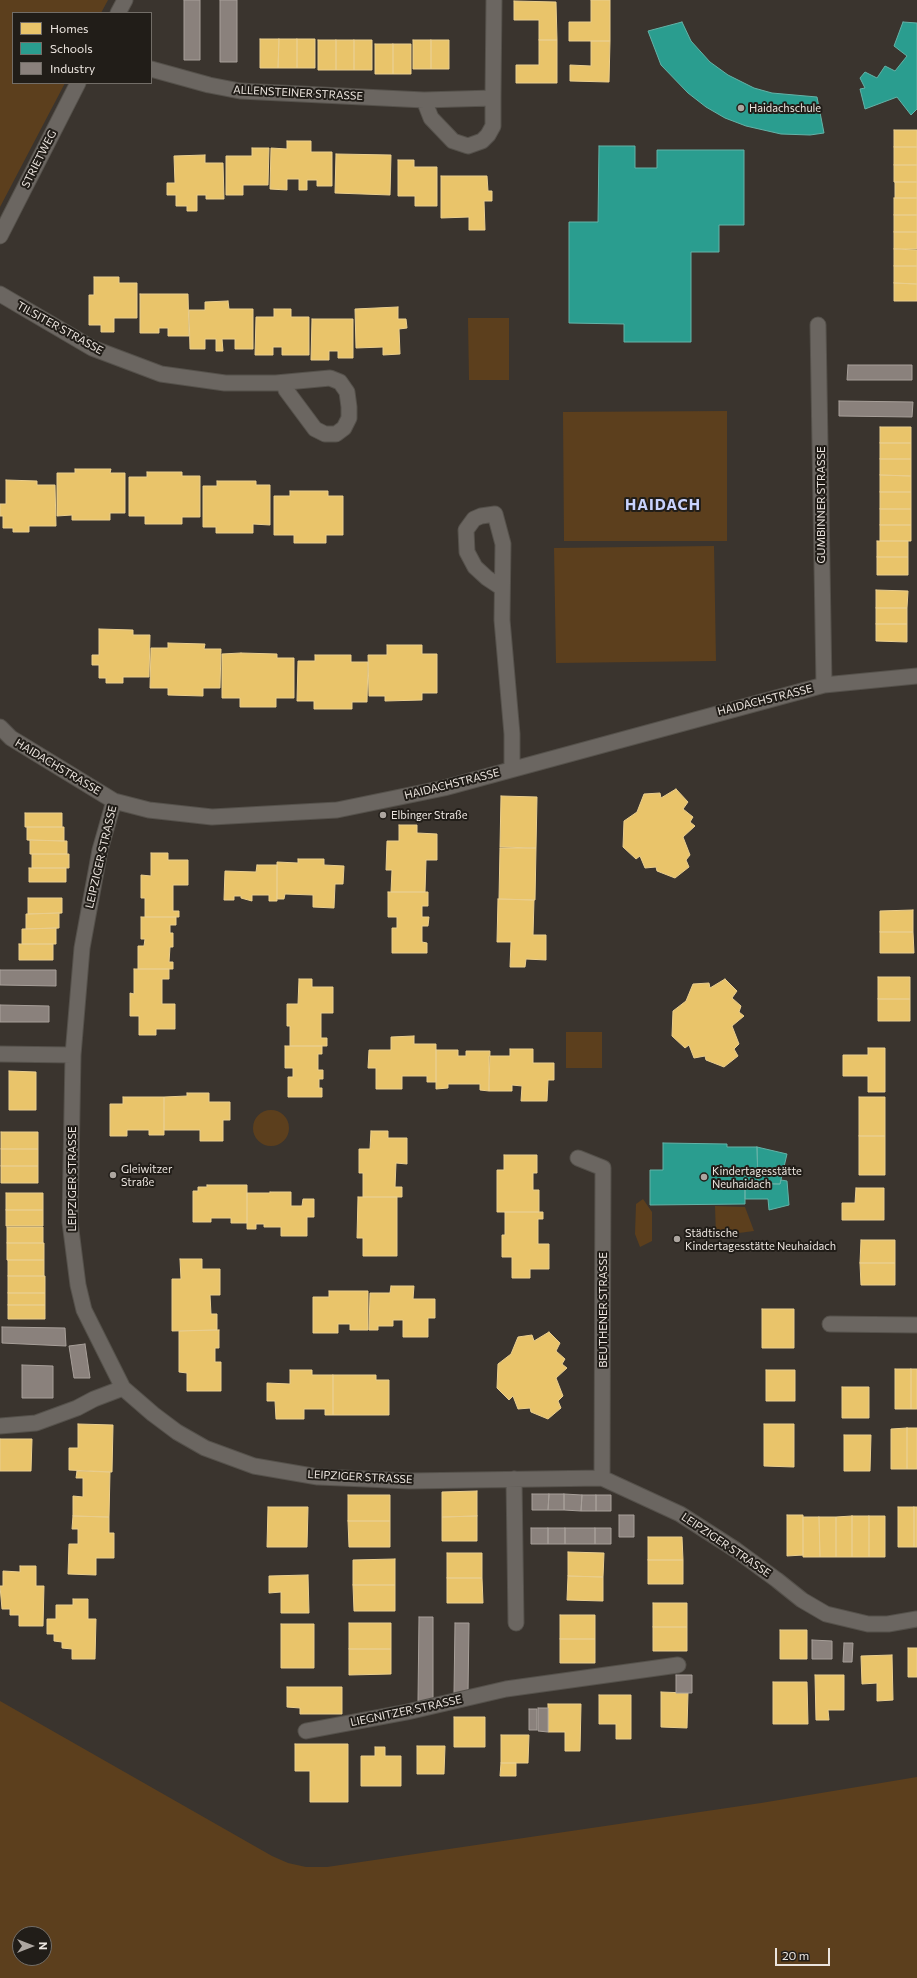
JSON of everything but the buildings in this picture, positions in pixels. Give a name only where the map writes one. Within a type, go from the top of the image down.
[{"type":"street","points":[[118,12],[124,0]]},
{"type":"street","points":[[424,100],[431,118],[453,141],[468,146],[482,141],[488,135],[493,126],[494,0]]},
{"type":"street","name":"ALLENSTEINER STRASSE","points":[[152,69],[209,85],[240,91],[424,100],[493,98]]},
{"type":"street","name":"STRIETWEG","points":[[0,236],[77,84]]},
{"type":"street","name":"TILSITER STRASSE","points":[[0,294],[92,348],[161,374],[225,383],[284,383],[330,378],[340,382],[347,392],[349,418],[344,428],[336,434],[325,434],[315,429],[286,390],[284,383]]},
{"type":"street","name":"GUMBINNER STRASSE","points":[[818,325],[824,685]]},
{"type":"street","points":[[502,588],[502,620],[512,734],[512,768]]},
{"type":"street","name":"HAIDACHSTRASSE","points":[[0,727],[11,738],[114,800],[149,810],[212,817],[337,810],[444,788],[512,768],[824,685],[917,676]]},
{"type":"street","name":"LEIPZIGER STRASSE","points":[[114,800],[100,850],[82,948],[73,1055],[70,1222],[78,1285],[84,1310],[123,1388],[152,1414],[177,1432],[205,1448],[254,1466],[318,1477],[366,1480],[409,1481],[602,1478],[680,1514],[742,1554],[802,1600],[826,1614],[868,1624],[888,1624],[917,1619]]},
{"type":"street","points":[[0,1054],[73,1055]]},
{"type":"street","name":"BEUTHENER STRASSE","points":[[578,1158],[603,1168],[602,1478]]},
{"type":"street","points":[[830,1324],[917,1325]]},
{"type":"street","points":[[0,1426],[36,1423],[77,1408],[94,1399],[123,1388]]},
{"type":"street","points":[[514,1480],[516,1623]]},
{"type":"street","name":"LIEGNITZER STRASSE","points":[[306,1731],[407,1712],[507,1687],[678,1665]]},
{"type":"shaded area","points":[[0,0],[108,0],[102,12],[12,12],[12,84],[64,84],[0,207]]},
{"type":"shaded area","points":[[468,318],[509,318],[509,380],[469,380]]},
{"type":"shaded area","points":[[727,411],[727,541],[564,541],[563,412]]},
{"type":"shaded area","points":[[714,546],[716,661],[556,663],[554,548]]},
{"type":"shaded area","points":[[566,1032],[602,1032],[602,1068],[566,1068]]},
{"type":"shaded area","points":[[275,1110],[284,1115],[288,1121],[288,1135],[284,1141],[275,1146],[267,1146],[258,1141],[254,1135],[253,1124],[258,1115],[264,1111]]},
{"type":"shaded area","points":[[643,1199],[652,1212],[652,1241],[640,1247],[635,1234],[636,1204]]},
{"type":"shaded area","points":[[715,1206],[745,1207],[754,1231],[716,1236]]},
{"type":"shaded area","points":[[0,1701],[272,1856],[288,1863],[306,1867],[327,1867],[761,1803],[917,1777],[917,1978],[0,1978]]},
{"type":"place","name":"Haidachschule","points":[[741,108]]},
{"type":"place","name":"Elbinger Straße","points":[[383,815]]},
{"type":"place","name":"Gleiwitzer Straße","points":[[113,1175]]},
{"type":"place","name":"Kindertagesstätte Neuhaidach","points":[[704,1177]]},
{"type":"place","name":"Städtische Kindertagesstätte Neuhaidach","points":[[677,1239]]},
{"type":"district","name":"HAIDACH","points":[[663,505]]}]
